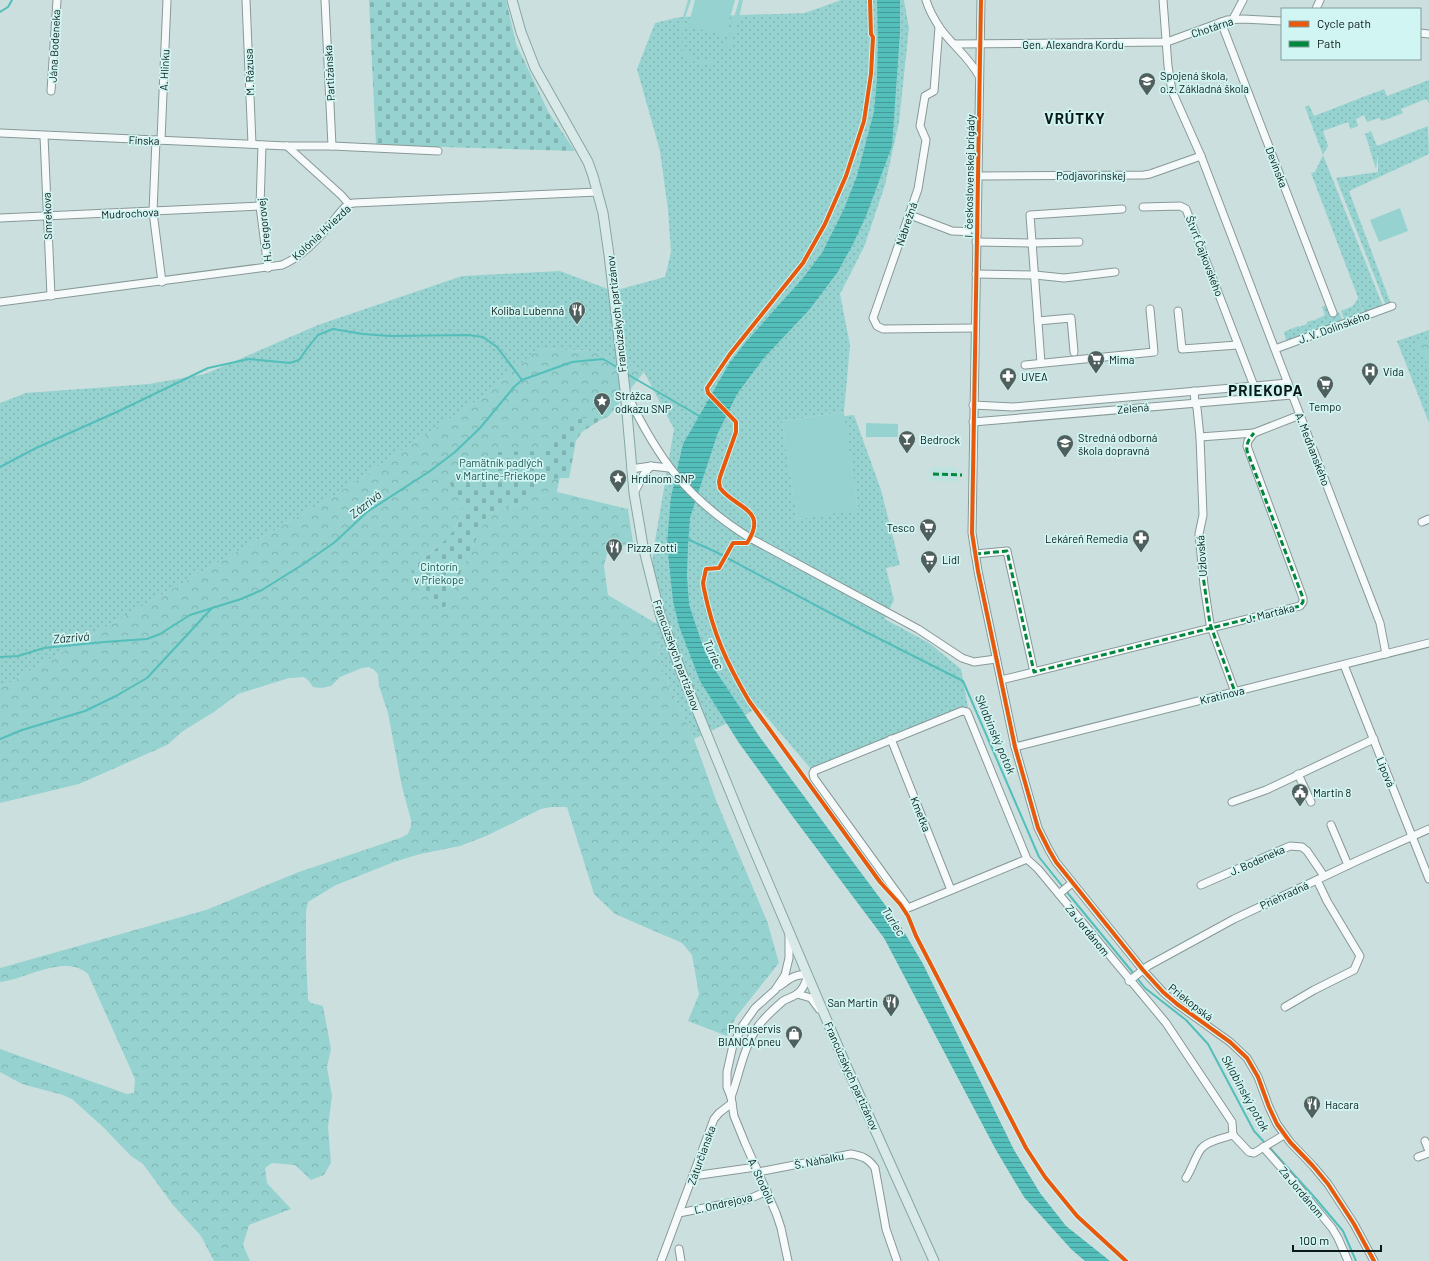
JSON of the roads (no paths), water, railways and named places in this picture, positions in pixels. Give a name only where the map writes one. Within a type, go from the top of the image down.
[{"type":"main road","name":"Francúzskych partizánov","points":[[512,0],[521,32],[535,68],[581,149],[593,176],[598,192],[607,235],[625,390],[634,493],[643,546],[664,624],[696,709],[747,833],[934,1261]]},
{"type":"street","name":"Jána Bodeneka","points":[[52,91],[57,0]]},
{"type":"street","name":"A. Hlinku","points":[[162,282],[153,212],[167,0]]},
{"type":"street","name":"M. Rázusa","points":[[246,0],[252,144]]},
{"type":"street","name":"Partizánska","points":[[325,0],[332,146]]},
{"type":"street","points":[[926,0],[940,27],[969,59],[980,78]]},
{"type":"street","name":"I. československej brigády","points":[[975,554],[971,514],[981,0]]},
{"type":"street","name":"A. Medňanského","points":[[1163,0],[1172,91],[1201,156],[1380,623],[1386,654]]},
{"type":"street","points":[[1233,19],[1243,0]]},
{"type":"street","name":"Chotárna","points":[[1167,42],[1233,19],[1281,21]]},
{"type":"street","name":"Devínska","points":[[1221,22],[1333,313]]},
{"type":"street","name":"Nábrežná","points":[[940,27],[934,91],[925,96],[920,126],[926,140],[918,189],[873,318],[876,326],[883,329],[974,328]]},
{"type":"street","name":"Gen. Alexandra Kordu","points":[[980,44],[1167,42]]},
{"type":"street","points":[[954,44],[980,44]]},
{"type":"street","name":"Fínska","points":[[0,133],[262,145],[332,146],[438,151]]},
{"type":"street","name":"Smrekova","points":[[44,136],[51,296]]},
{"type":"street","name":"H. Gregorovej","points":[[262,145],[260,206],[268,268]]},
{"type":"street","points":[[287,146],[349,204]]},
{"type":"street","name":"Podjavorinskej","points":[[978,176],[1144,175],[1201,156]]},
{"type":"street","name":"Kolónia Hviezda","points":[[0,302],[162,282],[282,265],[298,257],[349,204],[354,203],[598,192]]},
{"type":"street","name":"Mudrochova","points":[[0,218],[260,206]]},
{"type":"street","name":"Štvrť Čajkovského","points":[[1143,207],[1180,206],[1186,209],[1254,386]]},
{"type":"street","points":[[1041,363],[1030,216],[1122,209]]},
{"type":"street","points":[[910,215],[952,231],[977,232]]},
{"type":"street","points":[[976,242],[1079,242]]},
{"type":"street","points":[[976,274],[1035,275],[1064,278],[1115,272]]},
{"type":"street","name":"J. V. Dolinského","points":[[1275,349],[1392,306]]},
{"type":"street","points":[[1025,365],[1154,352],[1150,309]]},
{"type":"street","points":[[1178,311],[1182,349],[1238,345]]},
{"type":"street","points":[[1038,321],[1071,318],[1074,352]]},
{"type":"street","name":"Zelená","points":[[973,405],[1013,406],[1288,383]]},
{"type":"street","points":[[625,390],[647,435],[671,470],[701,502],[727,523],[750,538],[918,629],[962,658],[974,662],[996,659]]},
{"type":"street","name":"Uzlovská","points":[[1194,391],[1200,438],[1203,515],[1199,534],[1204,585],[1211,628],[1236,692]]},
{"type":"street","name":"Zelená","points":[[973,422],[1292,394]]},
{"type":"street","points":[[1200,438],[1254,433],[1300,415]]},
{"type":"street","name":"J. Martáka","points":[[1001,680],[1300,606],[1303,602],[1303,598],[1247,451],[1248,441],[1254,433]]},
{"type":"street","points":[[631,469],[651,466],[671,470]]},
{"type":"street","points":[[634,493],[644,474],[651,466]]},
{"type":"street","points":[[975,554],[1007,551],[1034,672]]},
{"type":"street","name":"Priekopská","points":[[975,554],[1015,747],[1038,828],[1049,850],[1070,885],[1141,972],[1177,1004],[1242,1051],[1258,1077],[1273,1117],[1284,1135],[1328,1184],[1354,1224],[1374,1261]]},
{"type":"street","name":"Kratinova","points":[[1015,747],[1429,643]]},
{"type":"street","name":"Lipová","points":[[1344,665],[1429,879]]},
{"type":"street","name":"Za Jordánom","points":[[891,739],[962,711],[967,712],[1027,859],[1038,869],[1166,1024],[1231,1122],[1233,1134]]},
{"type":"street","points":[[891,739],[814,771],[813,773],[814,778],[908,908],[1027,859]]},
{"type":"street","name":"Kmeťka","points":[[891,739],[951,890]]},
{"type":"street","points":[[1232,802],[1266,790],[1374,739]]},
{"type":"street","points":[[1298,774],[1311,802]]},
{"type":"street","points":[[1331,825],[1348,865]]},
{"type":"street","name":"Priehradná","points":[[1129,981],[1141,972],[1234,919],[1324,876],[1429,829]]},
{"type":"street","name":"J. Bodeneka","points":[[1201,885],[1290,846],[1302,847],[1307,851],[1324,876]]},
{"type":"street","points":[[1285,1007],[1314,990],[1354,970],[1360,956],[1327,901],[1317,880]]},
{"type":"street","points":[[1059,894],[1070,885]]},
{"type":"street","points":[[775,990],[788,969],[789,929]]},
{"type":"street","points":[[800,974],[808,975],[804,986],[797,994],[777,1006],[754,1033],[744,1054],[732,1100],[727,1087],[727,1072],[733,1045],[749,1015],[775,990],[792,977],[800,974]]},
{"type":"street","points":[[797,994],[811,998],[828,1021]]},
{"type":"street","name":"A. Stodolu","points":[[732,1100],[734,1116],[739,1131],[767,1191],[781,1228],[788,1261]]},
{"type":"street","name":"Záturčianska","points":[[661,1261],[714,1119],[732,1100]]},
{"type":"street","points":[[1186,1178],[1192,1169],[1198,1154],[1204,1146],[1233,1134],[1249,1152],[1254,1153],[1284,1135]]},
{"type":"street","points":[[1418,1157],[1429,1152],[1425,1141]]},
{"type":"street","name":"Za Jordánom","points":[[1263,1147],[1332,1228],[1348,1261]]},
{"type":"street","name":"Š. Náhalku","points":[[757,1170],[851,1154],[870,1160],[874,1168],[886,1229],[897,1261]]},
{"type":"street","points":[[693,1176],[757,1170]]},
{"type":"street","name":"Ľ. Ondrejova","points":[[679,1213],[749,1199],[767,1191]]},
{"type":"street","points":[[679,1249],[681,1261]]},
{"type":"water","name":"Turiec","points":[[877,0],[900,0],[900,32],[892,146],[866,216],[837,273],[809,310],[763,359],[737,394],[717,435],[690,518],[687,576],[689,604],[705,652],[717,673],[759,736],[900,925],[923,964],[1014,1150],[1040,1193],[1066,1226],[1110,1261],[1085,1261],[1072,1250],[1024,1197],[996,1150],[884,938],[739,743],[700,681],[679,626],[673,601],[667,543],[671,497],[683,444],[729,364],[745,343],[803,278],[822,253],[844,209],[857,176],[874,112],[878,43]]},
{"type":"waterway","points":[[0,12],[8,7],[12,0]]},
{"type":"waterway","points":[[0,467],[36,448],[119,411],[208,368],[249,359],[290,363],[299,360],[318,335],[333,329],[363,334],[390,336],[468,335],[483,337],[497,347],[522,380]]},
{"type":"waterway","name":"Zázrivá","points":[[0,657],[18,656],[44,648],[147,639],[160,634],[190,615],[241,599],[262,590],[335,542],[367,512],[430,471],[455,452],[480,428],[514,387],[522,380],[572,362],[603,359],[620,369]]},
{"type":"waterway","name":"Zázrivá","points":[[627,374],[701,417]]},
{"type":"waterway","name":"Sklabinský potok","points":[[687,539],[714,551],[862,630],[963,681],[1039,857],[1063,887]]},
{"type":"waterway","points":[[0,739],[22,730],[85,711],[116,696],[147,678],[212,608]]},
{"type":"waterway","name":"Sklabinský potok","points":[[1066,891],[1134,974]]},
{"type":"waterway","name":"Sklabinský potok","points":[[1137,978],[1145,988],[1186,1020],[1208,1044],[1254,1131],[1266,1144]]},
{"type":"waterway","name":"Sklabinský potok","points":[[1269,1147],[1343,1231],[1356,1261]]},
{"type":"place","name":"Spojená škola, o.z. Základná škola","points":[[1147,96]]},
{"type":"place","name":"Koliba Lubenná","points":[[577,325]]},
{"type":"place","name":"Mima","points":[[1096,374]]},
{"type":"place","name":"Vida","points":[[1370,386]]},
{"type":"place","name":"UVEA","points":[[1008,391]]},
{"type":"place","name":"Tempo","points":[[1325,399]]},
{"type":"place","name":"Strážca odkazu SNP","points":[[602,416]]},
{"type":"place","name":"Bedrock","points":[[907,454]]},
{"type":"place","name":"Stredná odborná škola dopravná","points":[[1065,458]]},
{"type":"place","name":"Hrdinom SNP","points":[[618,493]]},
{"type":"place","name":"Tesco","points":[[928,542]]},
{"type":"place","name":"Lekáreň Remedia","points":[[1141,553]]},
{"type":"place","name":"Pizza Zotti","points":[[614,562]]},
{"type":"place","name":"Lidl","points":[[929,574]]},
{"type":"place","name":"Martin 8","points":[[1300,807]]},
{"type":"place","name":"San Martin","points":[[891,1017]]},
{"type":"place","name":"Pneuservis BIANCA pneu","points":[[794,1049]]},
{"type":"place","name":"Hacara","points":[[1312,1119]]},
{"type":"district","name":"VRÚTKY","points":[[1075,118]]},
{"type":"district","name":"PRIEKOPA","points":[[1266,390]]},
{"type":"park label","name":"Pamätník padlých v Martine-Priekope","points":[[501,468]]},
{"type":"park label","name":"Cintorín v Priekope","points":[[439,572]]}]
